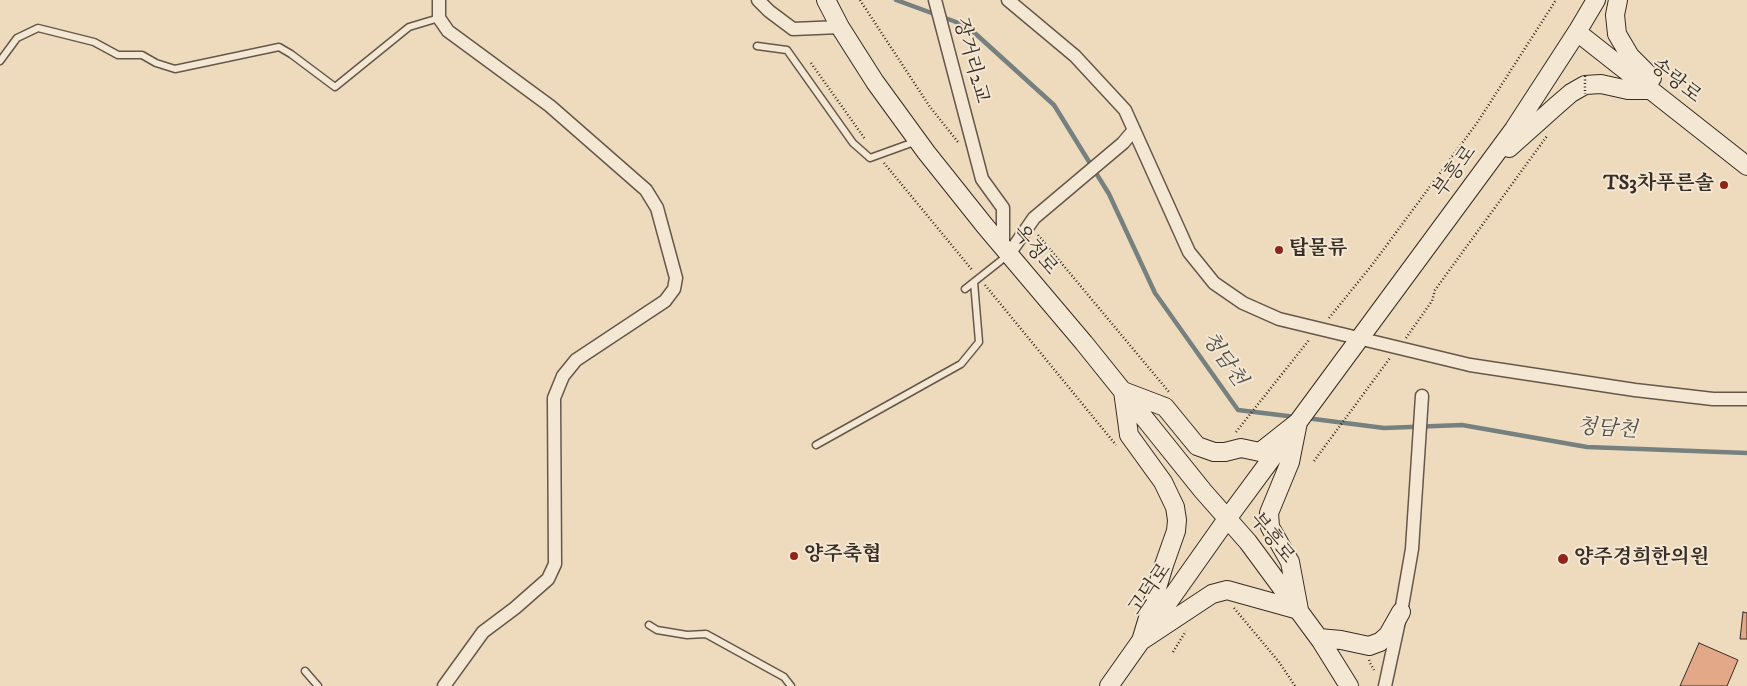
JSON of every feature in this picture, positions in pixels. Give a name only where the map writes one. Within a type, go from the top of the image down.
[{"type":"main road","name":"부흥로","points":[[1349,686],[1299,610],[1248,542],[1226,518],[1246,494],[1486,168],[1577,32],[1596,0]]},
{"type":"main road","points":[[1618,0],[1615,15],[1617,34],[1630,56],[1700,129]]},
{"type":"main road","name":"옥정로","points":[[829,5],[875,82],[918,141],[985,226],[1226,518]]},
{"type":"main road","name":"송랑로","points":[[1577,32],[1747,166]]},
{"type":"main road","points":[[1486,168],[1571,93],[1585,85],[1601,84],[1628,90],[1651,90]]},
{"type":"main road","points":[[1141,641],[1176,530],[1177,520],[1175,507],[1163,482],[1129,435],[1123,391],[1165,407],[1197,446],[1214,452],[1225,452],[1241,448],[1260,452],[1298,422]]},
{"type":"main road","points":[[1141,641],[1212,594],[1228,590],[1299,610],[1290,562],[1270,527],[1269,513],[1290,462],[1298,422]]},
{"type":"main road","name":"고덕로","points":[[1109,686],[1226,518]]},
{"type":"main road","points":[[1319,638],[1341,640],[1369,646],[1380,642],[1388,635],[1401,612]]},
{"type":"street","points":[[439,0],[439,18],[448,31],[550,106],[646,190],[657,208],[676,278],[674,289],[665,301],[576,360],[563,376],[554,398],[555,564],[548,579],[515,608],[483,632],[444,686]]},
{"type":"street","points":[[758,0],[793,29],[840,26]]},
{"type":"street","name":"장거리2교","points":[[935,0],[982,179],[1003,208],[1006,250]]},
{"type":"street","points":[[1008,0],[1075,56],[1124,110],[1189,252],[1214,283],[1243,303],[1279,319],[1470,364],[1615,387],[1713,399],[1747,399]]},
{"type":"street","points":[[1006,250],[1030,223],[1066,190],[1123,143],[1134,130]]},
{"type":"street","points":[[1385,686],[1412,549],[1422,396]]},
{"type":"lane","points":[[0,60],[17,38],[38,28],[94,42],[118,55],[142,55],[156,63],[175,69],[279,47],[335,87],[408,27],[439,18]]},
{"type":"lane","points":[[757,46],[787,50],[853,143],[870,158],[918,141]]},
{"type":"lane","points":[[965,289],[1006,250]]},
{"type":"lane","points":[[816,445],[961,364],[979,342],[976,280]]},
{"type":"lane","points":[[649,625],[657,630],[687,635],[706,634],[784,677],[791,686]]},
{"type":"lane","points":[[306,671],[318,686]]},
{"type":"path","points":[[860,0],[930,107],[978,165]]},
{"type":"path","points":[[1234,435],[1302,347],[1372,266],[1477,122],[1556,0]]},
{"type":"path","points":[[811,63],[878,155],[976,280],[1120,449]]},
{"type":"path","points":[[1584,99],[1585,76]]},
{"type":"path","points":[[1314,461],[1432,301],[1435,290],[1550,132]]},
{"type":"path","points":[[1030,223],[1174,398]]},
{"type":"path","points":[[1228,601],[1279,662],[1295,686]]},
{"type":"building","points":[[1743,612],[1747,613],[1747,639],[1740,639]]},
{"type":"building","points":[[1699,643],[1738,660],[1727,686],[1680,686]]},
{"type":"waterway","name":"청담천","points":[[896,0],[967,26],[1054,105],[1109,194],[1155,293],[1238,410],[1296,417]]},
{"type":"waterway","name":"청담천","points":[[1306,418],[1384,428],[1462,425],[1587,447],[1747,453]]},
{"type":"place","name":"TS3차푸른솔","points":[[1724,185]]},
{"type":"place","name":"탑물류","points":[[1279,250]]},
{"type":"place","name":"양주축협","points":[[794,556]]},
{"type":"place","name":"양주경희한의원","points":[[1563,559]]}]
